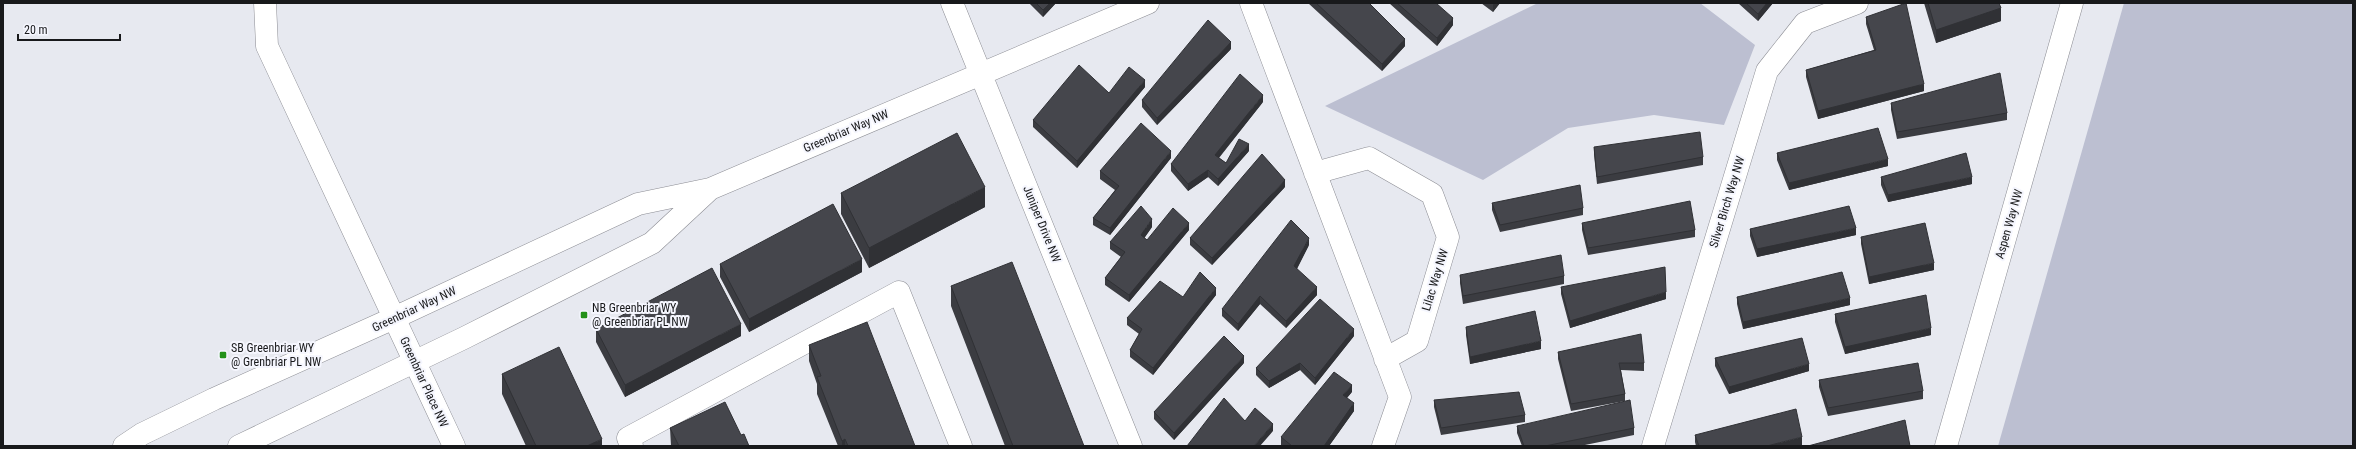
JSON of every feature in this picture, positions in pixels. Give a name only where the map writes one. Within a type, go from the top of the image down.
[{"type":"street","name":"Greenbriar Place NW","points":[[265,3],[268,46],[454,446]]},
{"type":"street","name":"Juniper Drive NW","points":[[952,3],[982,74],[1131,446]]},
{"type":"street","name":"Greenbriar Way NW","points":[[124,446],[142,434],[214,399],[394,318],[638,204],[710,189],[1148,3]]},
{"type":"street","points":[[1251,3],[1400,397],[1383,446]]},
{"type":"street","name":"Silver Birch Way NW","points":[[1653,446],[1767,71],[1805,23],[1857,3]]},
{"type":"street","name":"Aspen Way NW","points":[[1946,446],[2072,3]]},
{"type":"street","name":"Lilac Way NW","points":[[1315,173],[1369,158],[1432,194],[1443,222],[1448,237],[1417,341],[1385,359]]},
{"type":"street","name":"Greenbriar Way NW","points":[[239,446],[415,362],[652,243],[710,189]]},
{"type":"street","points":[[632,446],[628,438],[900,292],[961,446]]},
{"type":"shaded area","points":[[1538,3],[1700,3],[1755,45],[1724,125],[1654,115],[1568,128],[1483,180],[1325,106]]},
{"type":"shaded area","points":[[2124,3],[2353,3],[2353,446],[1998,446]]},
{"type":"building","points":[[1036,3],[1050,3],[1043,10]]},
{"type":"building","points":[[1316,3],[1369,3],[1405,39],[1382,64]]},
{"type":"building","points":[[1397,3],[1436,3],[1453,18],[1437,38]]},
{"type":"building","points":[[1746,3],[1767,3],[1758,14]]},
{"type":"building","points":[[1906,3],[1924,84],[1818,111],[1806,70],[1876,50],[1866,17]]},
{"type":"building","points":[[1928,3],[1999,3],[2001,8],[1936,30]]},
{"type":"building","points":[[1208,20],[1231,42],[1157,118],[1142,100]]},
{"type":"building","points":[[1079,65],[1109,93],[1129,67],[1145,80],[1077,161],[1033,120]]},
{"type":"building","points":[[2000,73],[2007,113],[1897,132],[1891,103]]},
{"type":"building","points":[[1240,74],[1263,95],[1215,155],[1226,163],[1239,139],[1249,144],[1218,179],[1208,170],[1188,184],[1171,164]]},
{"type":"building","points":[[1141,123],[1171,151],[1110,228],[1093,218],[1119,186],[1100,171]]},
{"type":"building","points":[[1878,128],[1888,159],[1789,183],[1777,153]]},
{"type":"building","points":[[1700,132],[1703,157],[1597,177],[1594,147]]},
{"type":"building","points":[[957,133],[985,187],[869,248],[841,193]]},
{"type":"building","points":[[1966,153],[1972,177],[1888,195],[1881,177]]},
{"type":"building","points":[[1262,154],[1285,180],[1212,258],[1190,238]]},
{"type":"building","points":[[1580,185],[1583,208],[1500,225],[1492,203]]},
{"type":"building","points":[[1690,201],[1695,230],[1588,248],[1582,223]]},
{"type":"building","points":[[833,204],[862,259],[749,319],[720,264]]},
{"type":"building","points":[[1141,206],[1152,219],[1141,235],[1147,240],[1173,208],[1189,223],[1129,295],[1105,278],[1125,252],[1110,242]]},
{"type":"building","points":[[1849,206],[1856,228],[1757,249],[1750,229]]},
{"type":"building","points":[[1291,220],[1309,238],[1294,266],[1317,287],[1286,321],[1260,296],[1238,324],[1222,309]]},
{"type":"building","points":[[1925,223],[1934,263],[1869,277],[1861,237]]},
{"type":"building","points":[[1561,255],[1564,276],[1463,296],[1460,275]]},
{"type":"building","points":[[1012,262],[1084,446],[1013,446],[951,286]]},
{"type":"building","points":[[1665,267],[1666,292],[1570,321],[1561,287]]},
{"type":"building","points":[[712,268],[741,324],[625,385],[596,329]]},
{"type":"building","points":[[1200,272],[1216,288],[1153,368],[1130,350],[1142,329],[1127,318],[1160,281],[1183,297]]},
{"type":"building","points":[[1842,272],[1850,298],[1743,322],[1737,297]]},
{"type":"building","points":[[1926,295],[1931,328],[1845,347],[1835,314]]},
{"type":"building","points":[[1320,299],[1354,329],[1315,378],[1300,363],[1269,381],[1256,368]]},
{"type":"building","points":[[1535,311],[1541,341],[1470,357],[1466,327]]},
{"type":"building","points":[[867,322],[915,446],[848,446],[845,439],[842,441],[817,377],[821,376],[809,345]]},
{"type":"building","points":[[1641,334],[1644,363],[1619,363],[1625,394],[1571,404],[1558,352]]},
{"type":"building","points":[[1224,336],[1244,356],[1174,433],[1154,412]]},
{"type":"building","points":[[1802,338],[1809,364],[1729,387],[1715,358]]},
{"type":"building","points":[[559,347],[602,439],[587,446],[536,446],[502,374]]},
{"type":"building","points":[[1918,363],[1923,391],[1828,408],[1819,380]]},
{"type":"building","points":[[1334,372],[1352,385],[1343,395],[1354,403],[1324,446],[1292,446],[1281,437]]},
{"type":"building","points":[[1519,392],[1525,415],[1441,428],[1434,400]]},
{"type":"building","points":[[1224,398],[1245,421],[1255,408],[1273,424],[1254,446],[1187,446]]},
{"type":"building","points":[[1630,400],[1634,428],[1545,446],[1524,446],[1517,426]]},
{"type":"building","points":[[725,402],[741,435],[744,434],[749,446],[679,446],[670,428]]},
{"type":"building","points":[[1796,409],[1802,437],[1767,446],[1699,446],[1695,435]]},
{"type":"building","points":[[1905,420],[1910,446],[1808,446]]},
{"type":"place","name":"NB Greenbriar WY @ Greenbriar PL NW","points":[[584,315]]},
{"type":"place","name":"SB Greenbriar WY @ Grenbriar PL NW","points":[[223,355]]}]
